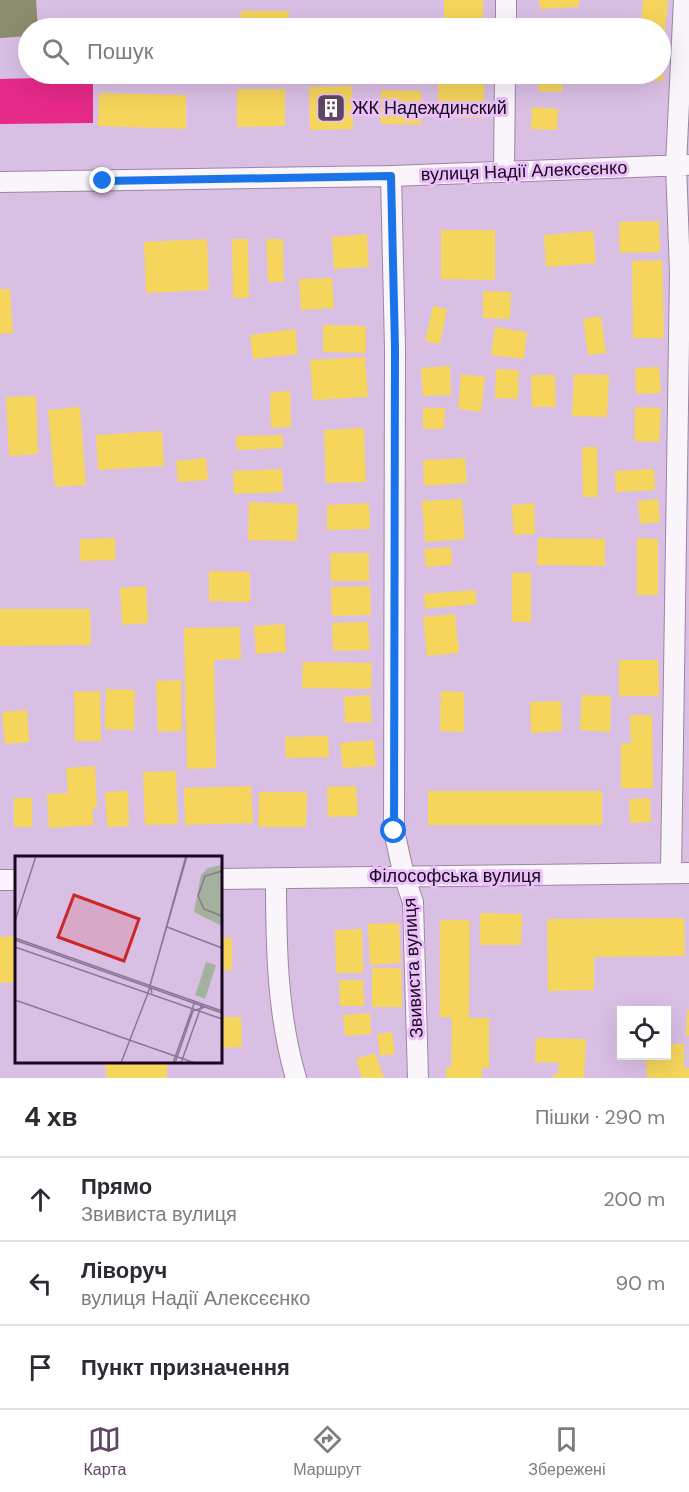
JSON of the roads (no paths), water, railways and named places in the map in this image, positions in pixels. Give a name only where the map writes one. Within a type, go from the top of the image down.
[{"type":"street","points":[[506,0],[506,18]]},
{"type":"street","points":[[680,873],[680,273],[684,0]]},
{"type":"street","points":[[504,172],[505,84]]},
{"type":"street","name":"вулиця Надії Алексєєнко","points":[[0,182],[391,176],[682,165]]},
{"type":"street","name":"Звивиста вулиця","points":[[391,176],[395,348],[394,831],[404,876],[413,902],[418,1078]]},
{"type":"street","name":"Філософська вулиця","points":[[222,879],[680,873]]},
{"type":"street","points":[[276,878],[276,948],[285,1035],[296,1078]]},
{"type":"place","name":"ЖК Надеждинский","points":[[331,108]]}]
